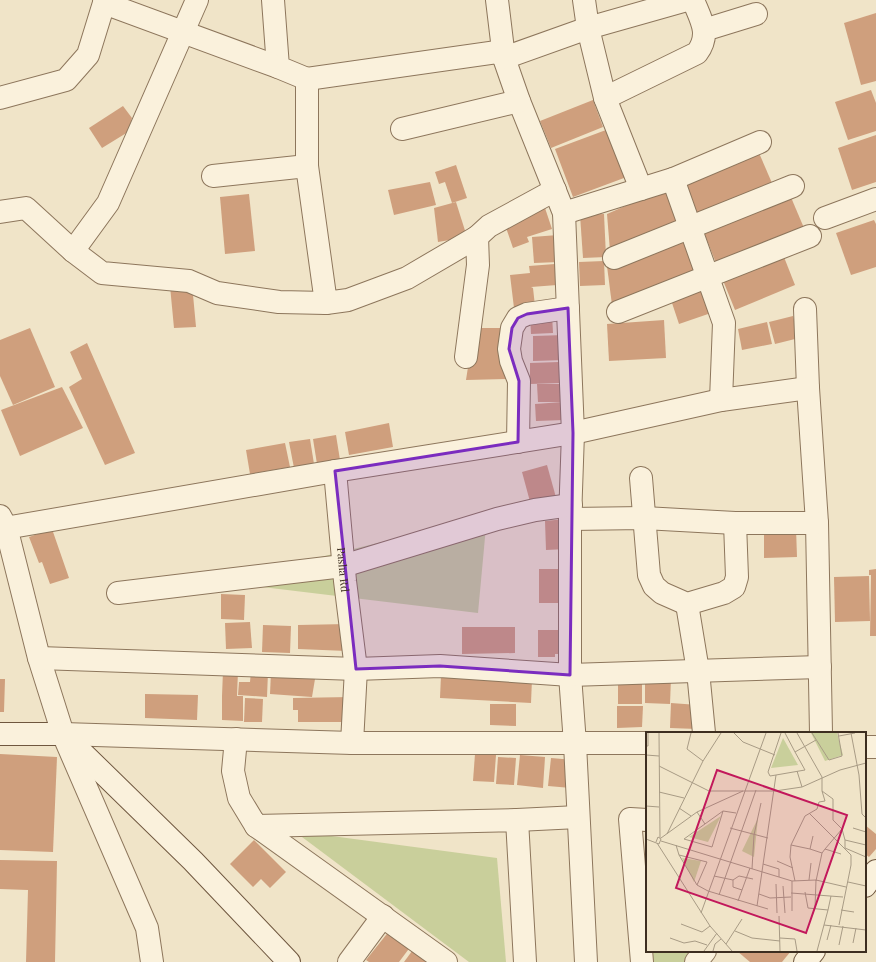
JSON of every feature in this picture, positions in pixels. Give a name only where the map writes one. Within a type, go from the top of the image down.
[{"type":"street","points":[[73,251],[108,203],[197,0]]},
{"type":"street","points":[[274,0],[278,67]]},
{"type":"street","points":[[497,0],[504,54],[519,101],[564,213],[573,433],[570,675],[586,962]]},
{"type":"street","points":[[584,0],[588,28],[605,98],[641,189]]},
{"type":"street","points":[[0,98],[66,80],[88,55],[108,1],[183,33],[307,79],[504,54],[687,0]]},
{"type":"street","points":[[605,98],[697,53],[704,44],[704,30],[693,0]]},
{"type":"street","points":[[704,30],[756,14]]},
{"type":"street","points":[[307,79],[307,166],[326,303]]},
{"type":"street","points":[[402,129],[519,101]]},
{"type":"street","points":[[564,213],[673,180],[760,142]]},
{"type":"street","points":[[213,176],[307,166]]},
{"type":"street","points":[[673,180],[724,323],[721,400]]},
{"type":"street","points":[[614,258],[793,186]]},
{"type":"street","points":[[0,212],[26,208],[73,251],[102,273],[189,281],[217,293],[279,302],[326,303],[348,300],[407,278],[477,237],[489,226],[555,190]]},
{"type":"street","points":[[825,218],[876,198]]},
{"type":"street","points":[[618,312],[810,236]]},
{"type":"street","points":[[466,357],[478,265],[477,237]]},
{"type":"street","points":[[518,442],[520,381],[511,361],[509,349],[512,328],[518,318],[527,314],[568,308]]},
{"type":"street","points":[[805,309],[808,388],[817,523],[821,732]]},
{"type":"street","points":[[152,962],[147,928],[63,734],[39,658],[2,524],[573,433],[721,400],[808,388]]},
{"type":"street","name":"Pasha Rd","points":[[335,471],[343,566],[356,669],[352,743]]},
{"type":"street","points":[[640,478],[649,575],[654,586],[662,593],[687,604],[724,593],[734,587],[737,577],[735,523]]},
{"type":"street","points":[[118,593],[343,566],[497,519],[536,510],[735,523],[817,523]]},
{"type":"street","points":[[687,604],[698,671],[704,732]]},
{"type":"street","points":[[39,658],[356,669],[440,666],[570,675],[820,667]]},
{"type":"street","points":[[0,734],[63,734],[352,743],[646,744]]},
{"type":"street","points":[[63,734],[193,861],[289,962]]},
{"type":"street","points":[[236,739],[233,771],[239,798],[256,826],[446,962]]},
{"type":"street","points":[[256,826],[517,820],[578,817]]},
{"type":"street","points":[[642,962],[630,819],[646,820]]},
{"type":"street","points":[[517,820],[525,962]]},
{"type":"street","points":[[866,885],[876,872]]},
{"type":"street","points":[[349,962],[383,916]]},
{"type":"street","points":[[696,962],[704,952]]},
{"type":"street","points":[[805,962],[813,952]]},
{"type":"highlighted area","points":[[568,308],[573,433],[570,675],[440,666],[356,669],[335,471],[518,442],[519,381],[509,349],[512,328],[518,318],[527,314]]},
{"type":"green space","points":[[487,516],[478,613],[220,582]]},
{"type":"green space","points":[[294,831],[497,858],[506,962],[469,962]]},
{"type":"green space","points":[[652,952],[697,952],[687,962],[654,962]]},
{"type":"building","points":[[876,13],[876,81],[861,85],[844,23]]},
{"type":"building","points":[[871,90],[876,103],[876,131],[848,140],[835,102]]},
{"type":"building","points":[[593,100],[603,127],[551,148],[540,121]]},
{"type":"building","points":[[123,106],[132,118],[128,132],[102,148],[89,128]]},
{"type":"building","points":[[614,127],[632,175],[573,197],[555,149]]},
{"type":"building","points":[[876,135],[876,182],[852,190],[838,148]]},
{"type":"building","points":[[759,153],[772,183],[697,217],[683,186]]},
{"type":"building","points":[[456,165],[467,198],[452,203],[445,182],[439,184],[435,172]]},
{"type":"building","points":[[430,182],[436,205],[394,215],[388,190]]},
{"type":"building","points":[[669,187],[682,223],[610,251],[607,214]]},
{"type":"building","points":[[249,194],[255,251],[225,254],[220,197]]},
{"type":"building","points":[[790,195],[804,228],[716,263],[703,230]]},
{"type":"building","points":[[456,202],[467,237],[438,242],[434,208]]},
{"type":"building","points":[[544,205],[552,229],[527,237],[529,242],[513,248],[504,222]]},
{"type":"building","points":[[604,214],[606,257],[583,258],[580,215]]},
{"type":"building","points":[[874,220],[876,224],[876,267],[851,275],[836,233]]},
{"type":"building","points":[[558,235],[559,262],[534,263],[532,237]]},
{"type":"building","points":[[685,235],[699,271],[612,305],[607,266]]},
{"type":"building","points":[[782,252],[795,285],[735,310],[722,278]]},
{"type":"building","points":[[604,261],[605,285],[580,286],[579,262]]},
{"type":"building","points":[[555,264],[557,285],[531,287],[533,288],[535,306],[514,308],[510,275],[530,273],[529,266]]},
{"type":"building","points":[[192,284],[196,327],[174,328],[170,286]]},
{"type":"building","points":[[703,286],[711,313],[679,324],[670,297]]},
{"type":"building","points":[[552,314],[553,333],[531,334],[530,315]]},
{"type":"building","points":[[793,316],[799,338],[775,344],[769,322]]},
{"type":"building","points":[[664,320],[666,358],[609,361],[607,324]]},
{"type":"building","points":[[767,322],[772,344],[742,350],[738,329]]},
{"type":"building","points":[[30,328],[55,387],[13,405],[0,376],[0,340]]},
{"type":"building","points":[[474,328],[505,328],[506,379],[466,380]]},
{"type":"building","points":[[565,335],[565,360],[533,361],[533,336]]},
{"type":"building","points":[[87,343],[135,453],[105,465],[69,387],[82,379],[70,352]]},
{"type":"building","points":[[559,362],[560,383],[530,384],[530,363]]},
{"type":"building","points":[[537,384],[567,384],[567,402],[538,402]]},
{"type":"building","points":[[62,387],[83,428],[20,456],[1,410]]},
{"type":"building","points":[[563,402],[564,420],[536,421],[535,404]]},
{"type":"building","points":[[389,423],[393,447],[349,455],[345,432]]},
{"type":"building","points":[[336,435],[340,460],[317,464],[313,439]]},
{"type":"building","points":[[310,439],[314,464],[294,468],[289,442]]},
{"type":"building","points":[[285,443],[290,467],[250,474],[246,450]]},
{"type":"building","points":[[547,465],[557,501],[532,509],[522,472]]},
{"type":"building","points":[[565,519],[567,549],[546,550],[545,521]]},
{"type":"building","points":[[796,528],[797,557],[764,558],[764,529]]},
{"type":"building","points":[[52,529],[69,578],[50,584],[42,562],[39,563],[29,537]]},
{"type":"building","points":[[539,569],[560,569],[559,603],[539,603]]},
{"type":"building","points":[[876,569],[876,636],[870,636],[871,575],[869,575],[869,570]]},
{"type":"building","points":[[869,576],[870,621],[835,622],[834,577]]},
{"type":"building","points":[[221,594],[245,595],[244,620],[221,619]]},
{"type":"building","points":[[250,622],[252,648],[226,649],[225,623]]},
{"type":"building","points":[[347,624],[347,651],[298,649],[298,625]]},
{"type":"building","points":[[263,625],[291,626],[290,653],[262,652]]},
{"type":"building","points":[[462,627],[515,627],[515,653],[462,654]]},
{"type":"building","points":[[538,630],[561,630],[559,650],[558,654],[555,654],[555,657],[538,657]]},
{"type":"building","points":[[223,671],[238,671],[237,696],[243,696],[243,721],[222,720]]},
{"type":"building","points":[[251,671],[268,672],[267,697],[238,695],[239,682],[250,682]]},
{"type":"building","points":[[271,672],[316,673],[312,697],[270,694]]},
{"type":"building","points":[[441,675],[532,679],[531,703],[440,698]]},
{"type":"building","points":[[645,678],[671,678],[670,704],[645,703]]},
{"type":"building","points":[[0,679],[5,679],[4,712],[0,712]]},
{"type":"building","points":[[618,679],[642,679],[642,704],[618,704]]},
{"type":"building","points":[[145,694],[198,695],[197,720],[145,718]]},
{"type":"building","points":[[350,697],[350,722],[298,722],[298,710],[293,710],[293,698]]},
{"type":"building","points":[[245,698],[263,699],[262,722],[244,722]]},
{"type":"building","points":[[671,703],[698,705],[697,729],[670,728]]},
{"type":"building","points":[[490,704],[516,704],[516,726],[490,725]]},
{"type":"building","points":[[617,706],[643,706],[642,727],[617,728]]},
{"type":"building","points":[[0,754],[57,757],[53,852],[0,850]]},
{"type":"building","points":[[475,754],[496,755],[494,782],[473,781]]},
{"type":"building","points":[[520,755],[545,757],[543,788],[517,785]]},
{"type":"building","points":[[498,757],[516,758],[514,785],[496,784]]},
{"type":"building","points":[[551,758],[574,760],[571,788],[548,786]]},
{"type":"building","points":[[866,826],[876,834],[876,849],[869,857],[866,855]]},
{"type":"building","points":[[254,840],[286,872],[270,888],[261,879],[253,887],[230,864]]},
{"type":"building","points":[[0,860],[57,861],[55,962],[26,962],[28,890],[0,889]]},
{"type":"building","points":[[390,930],[411,946],[399,962],[369,962],[366,960]]},
{"type":"building","points":[[415,947],[435,962],[404,962]]},
{"type":"building","points":[[738,952],[790,952],[782,962],[750,962]]}]
